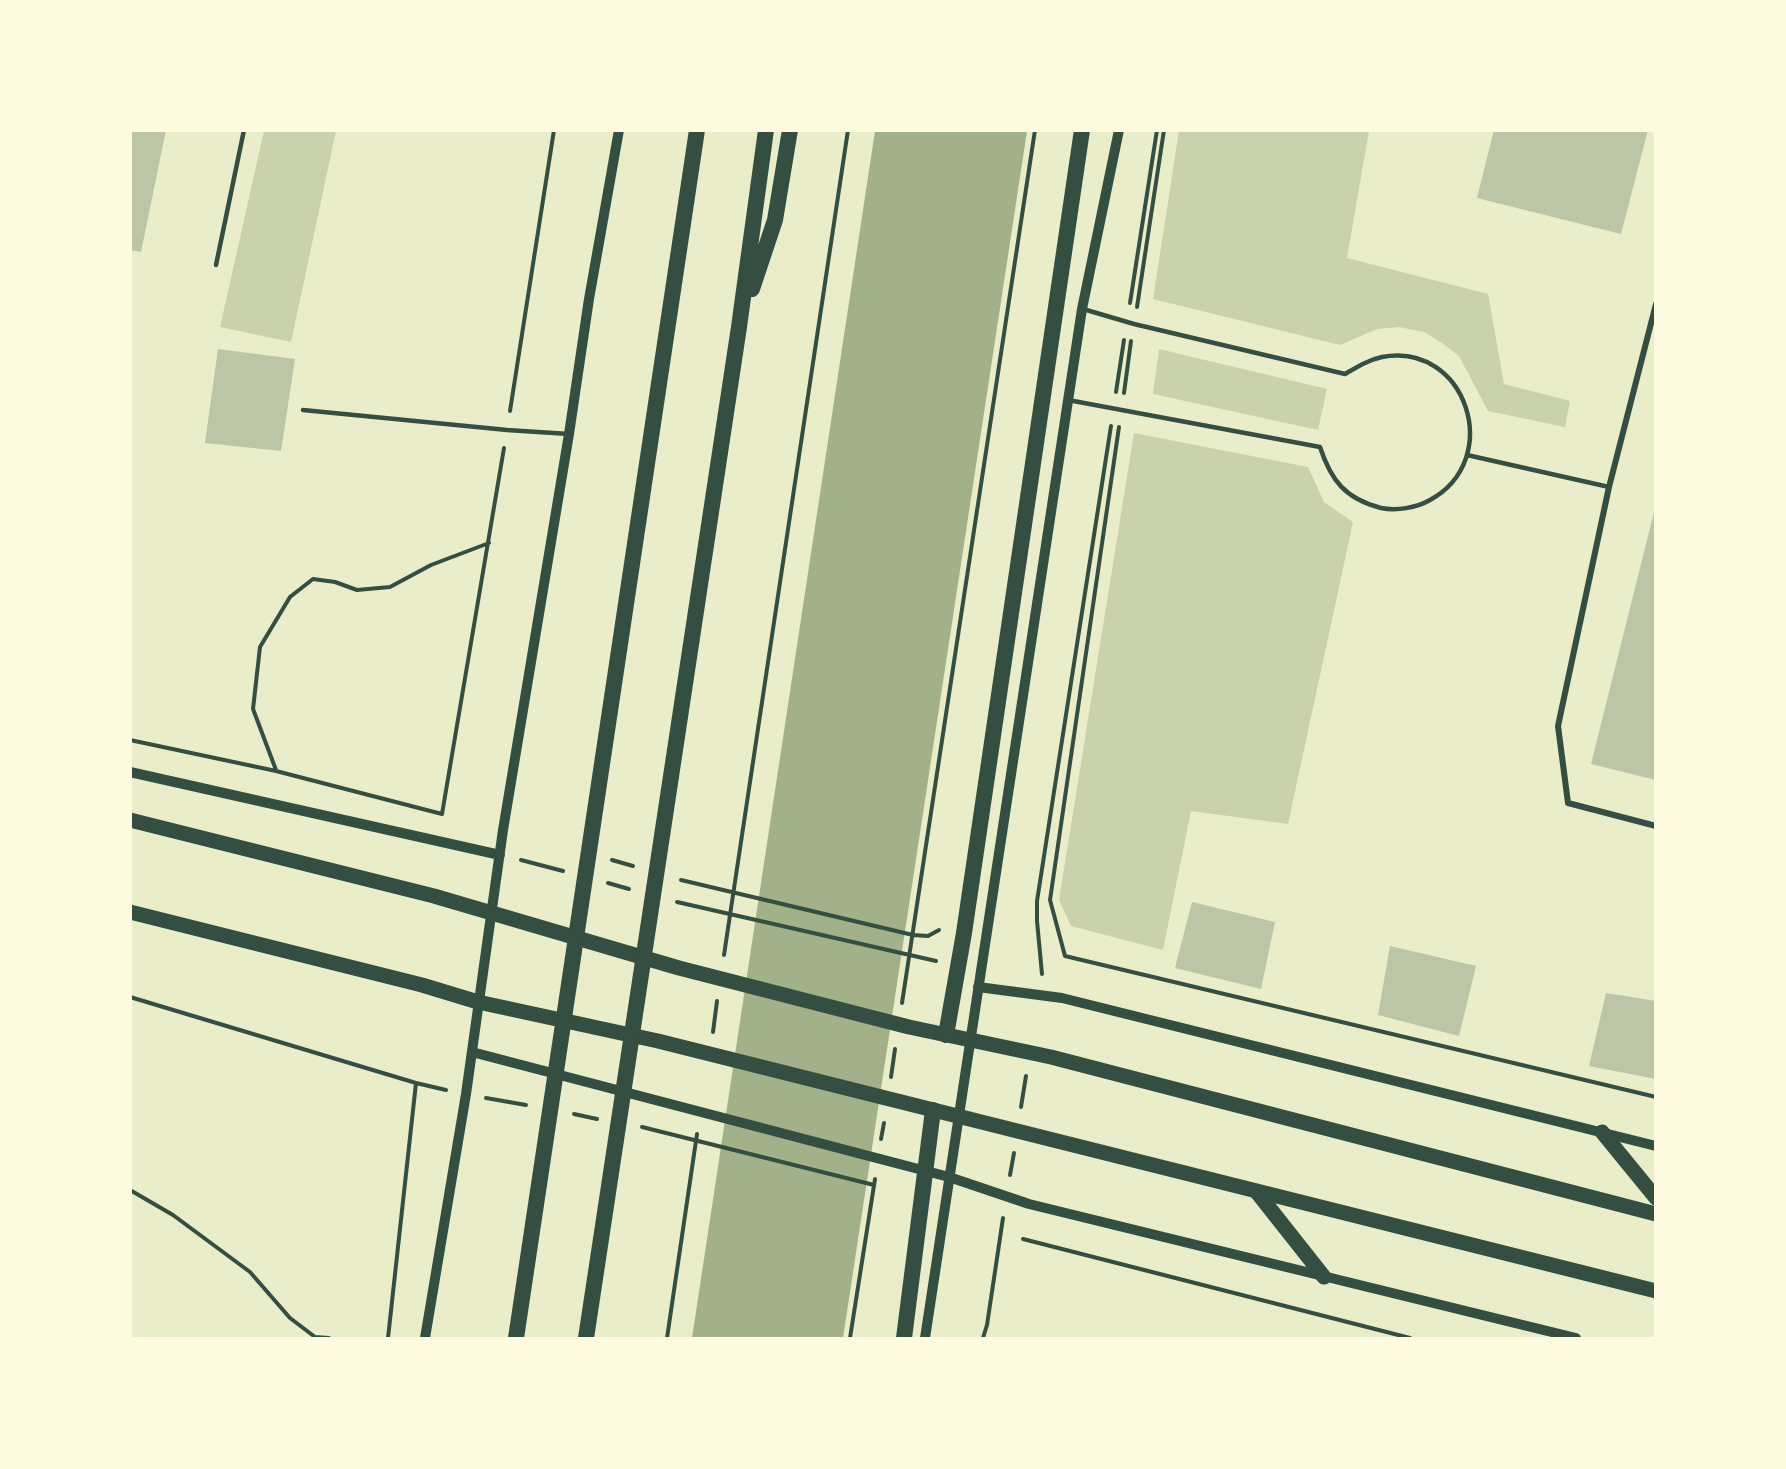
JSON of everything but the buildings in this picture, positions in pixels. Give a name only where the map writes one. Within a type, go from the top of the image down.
[{"type":"highway","points":[[516,1338],[697,130]]},
{"type":"highway","points":[[586,1338],[739,327],[766,130]]},
{"type":"highway","points":[[739,327],[775,220],[790,130]]},
{"type":"highway","points":[[946,1035],[968,909],[1082,130]]},
{"type":"highway","points":[[904,1338],[933,1110]]},
{"type":"main road","points":[[130,820],[434,896],[679,968],[909,1027],[1030,1052],[1656,1214]]},
{"type":"main road","points":[[130,912],[422,985],[478,1002],[658,1041],[1656,1291]]},
{"type":"main road","points":[[1602,1132],[1656,1198]]},
{"type":"main road","points":[[1256,1191],[1324,1277]]},
{"type":"street","points":[[425,1338],[472,1052],[500,855],[569,434],[588,299],[620,130]]},
{"type":"street","points":[[925,1338],[1082,309],[1119,130]]},
{"type":"street","points":[[1656,304],[1609,487],[1558,726],[1568,803],[1656,826]]},
{"type":"street","points":[[130,772],[500,855]]},
{"type":"street","points":[[978,987],[1062,998],[1656,1146]]},
{"type":"street","points":[[472,1052],[949,1177],[1029,1204],[1576,1338]]},
{"type":"lane","points":[[216,266],[244,130]]},
{"type":"lane","points":[[1068,400],[1320,447],[1335,481],[1359,500],[1386,509],[1407,508],[1439,495],[1455,479],[1467,455],[1471,437],[1469,415],[1464,400],[1445,375],[1433,366],[1417,359],[1400,356],[1383,357],[1366,362],[1345,374],[1134,324],[1082,309]]},
{"type":"lane","points":[[303,410],[569,434]]},
{"type":"lane","points":[[1467,455],[1609,487]]},
{"type":"path","points":[[130,740],[276,771],[442,814],[489,543],[554,130]]},
{"type":"path","points":[[723,963],[848,130]]},
{"type":"path","points":[[901,1011],[1035,130]]},
{"type":"path","points":[[1039,994],[1042,976],[1037,901],[1157,130]]},
{"type":"path","points":[[1164,130],[1050,900],[1065,956],[1656,1097]]},
{"type":"path","points":[[276,771],[253,710],[255,681],[260,647],[290,597],[313,579],[335,582],[357,590],[390,587],[431,566],[489,543]]},
{"type":"path","points":[[603,858],[637,867]]},
{"type":"path","points":[[670,877],[913,935],[928,936],[945,927]]},
{"type":"path","points":[[688,905],[913,957]]},
{"type":"path","points":[[130,997],[416,1083],[388,1338]]},
{"type":"path","points":[[712,1033],[718,998]]},
{"type":"path","points":[[890,1081],[896,1046]]},
{"type":"path","points":[[983,1338],[1030,1052]]},
{"type":"path","points":[[881,1140],[885,1116]]},
{"type":"path","points":[[667,1338],[698,1127]]},
{"type":"path","points":[[649,1129],[876,1185]]},
{"type":"path","points":[[850,1338],[876,1175]]},
{"type":"path","points":[[130,1190],[173,1215],[250,1272],[290,1318],[315,1337],[329,1338]]},
{"type":"path","points":[[1023,1239],[1410,1338]]},
{"type":"shaded area","points":[[264,131],[336,131],[291,342],[220,327]]},
{"type":"shaded area","points":[[875,131],[1027,131],[843,1338],[692,1338]]},
{"type":"shaded area","points":[[1179,131],[1369,131],[1347,258],[1488,294],[1504,384],[1570,401],[1565,427],[1488,411],[1459,356],[1424,332],[1399,327],[1377,329],[1340,345],[1153,299]]},
{"type":"shaded area","points":[[1159,349],[1327,389],[1318,430],[1153,394]]},
{"type":"shaded area","points":[[1134,433],[1308,467],[1324,502],[1353,522],[1288,824],[1191,811],[1163,950],[1071,926],[1059,900]]}]
